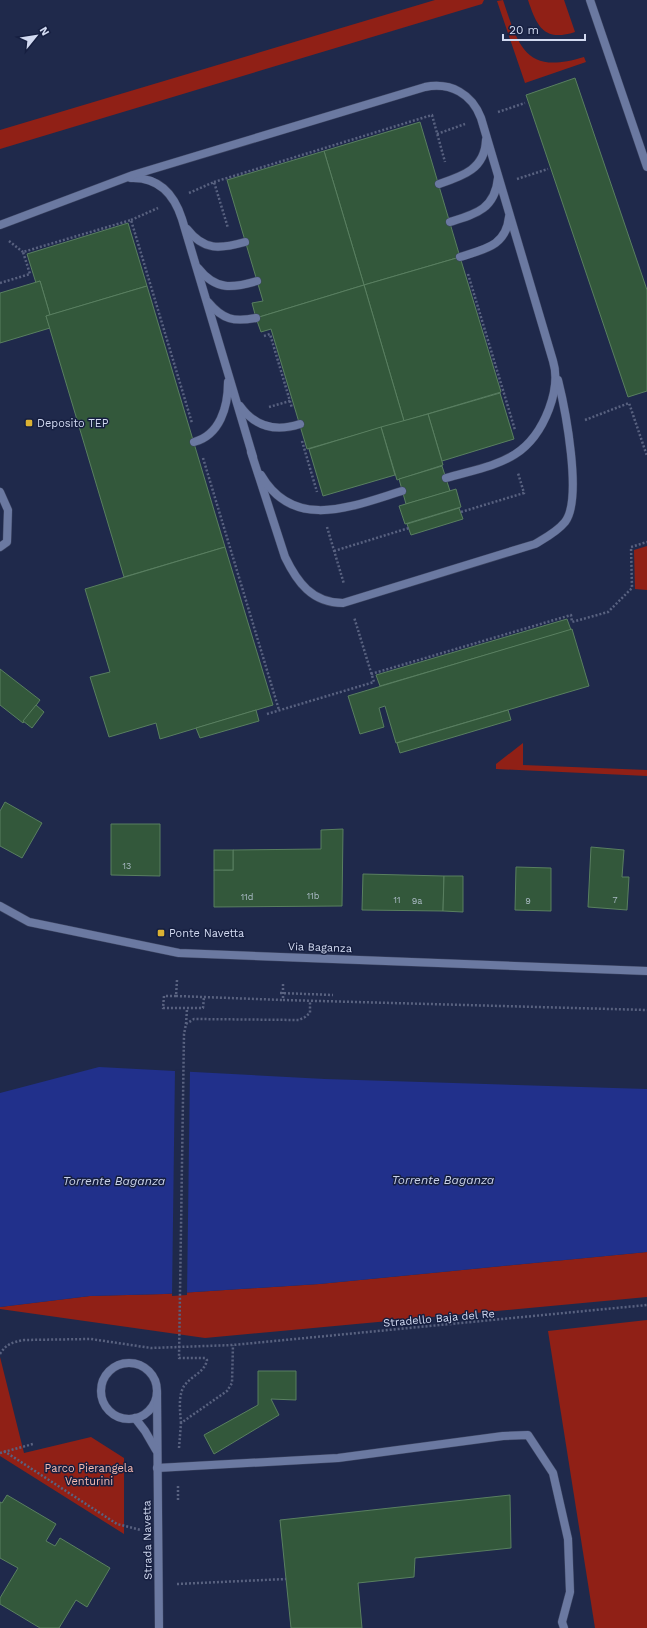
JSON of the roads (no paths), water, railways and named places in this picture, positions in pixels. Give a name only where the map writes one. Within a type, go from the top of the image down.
[{"type":"street","points":[[590,0],[647,167]]},
{"type":"street","points":[[0,225],[118,180],[435,85],[445,86],[464,94],[478,109],[554,361],[565,412],[572,467],[573,495],[566,521],[554,533],[535,544],[343,603],[330,603],[315,597],[292,572],[285,557],[175,200],[158,183],[139,178],[118,180]]},
{"type":"street","points":[[439,184],[467,173],[480,162],[486,147],[485,130]]},
{"type":"street","points":[[450,222],[472,216],[488,204],[497,185],[497,169]]},
{"type":"street","points":[[460,257],[486,249],[503,237],[508,228],[508,206]]},
{"type":"street","points":[[182,219],[192,235],[207,245],[225,247],[245,242]]},
{"type":"street","points":[[194,259],[203,275],[218,285],[236,286],[257,281]]},
{"type":"street","points":[[204,292],[207,301],[220,314],[237,321],[256,318]]},
{"type":"street","points":[[446,478],[512,457],[534,438],[546,417],[553,396],[556,381],[554,361]]},
{"type":"street","points":[[194,442],[210,435],[222,415],[228,390],[226,366]]},
{"type":"street","points":[[234,395],[238,405],[245,413],[262,425],[281,428],[300,424]]},
{"type":"street","points":[[252,452],[258,470],[271,488],[290,504],[300,508],[340,510],[402,491]]},
{"type":"street","points":[[0,492],[8,510],[7,542],[0,547]]},
{"type":"street","name":"Via Baganza","points":[[0,906],[29,922],[179,953],[647,971]]},
{"type":"street","name":"Strada Navetta","points":[[157,1451],[146,1431],[135,1418],[116,1416],[104,1402],[102,1393],[106,1376],[113,1369],[121,1365],[130,1363],[139,1365],[153,1376],[156,1384],[157,1393],[159,1628]]},
{"type":"street","points":[[135,1418],[143,1415],[151,1409],[157,1393]]},
{"type":"street","points":[[157,1468],[338,1458],[503,1436],[528,1435],[553,1473],[568,1539],[570,1592],[562,1622],[564,1628]]},
{"type":"water","name":"Torrente Baganza","points":[[99,1067],[325,1079],[647,1089],[647,1252],[319,1284],[164,1294],[90,1296],[0,1307],[0,1093]]},
{"type":"place","name":"Deposito TEP","points":[[29,423]]},
{"type":"place","name":"Ponte Navetta","points":[[161,933]]},
{"type":"park label","name":"Parco Pierangela Venturini","points":[[89,1474]]}]
